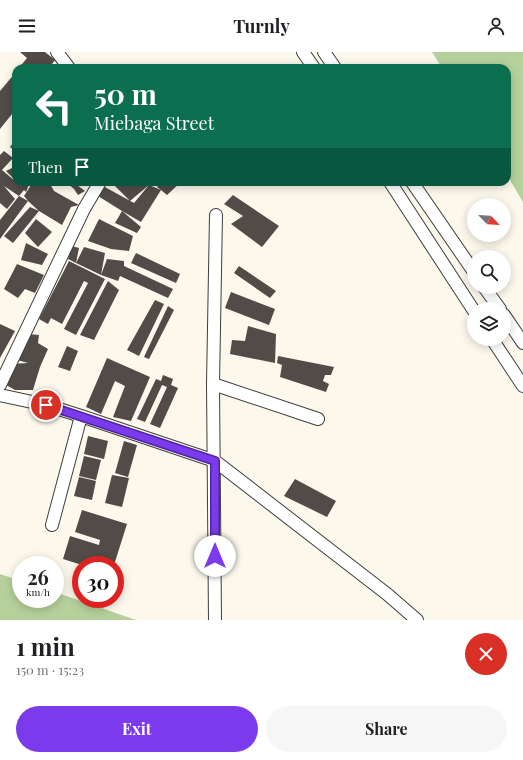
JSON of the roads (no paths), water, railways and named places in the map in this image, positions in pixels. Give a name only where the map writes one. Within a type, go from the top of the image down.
[{"type":"street","points":[[57,52],[66,64]]},
{"type":"street","points":[[303,52],[311,64]]},
{"type":"street","points":[[324,52],[332,64]]},
{"type":"street","points":[[0,385],[84,209],[98,186]]},
{"type":"street","points":[[393,186],[468,302]]},
{"type":"street","points":[[415,186],[467,262]]},
{"type":"street","points":[[215,620],[215,461],[213,384],[216,216]]},
{"type":"street","points":[[511,325],[523,343]]},
{"type":"street","points":[[497,346],[523,386]]},
{"type":"street","points":[[213,384],[318,420]]},
{"type":"street","points":[[0,395],[46,405],[215,461],[387,594],[417,620]]},
{"type":"street","points":[[52,525],[81,416]]}]
